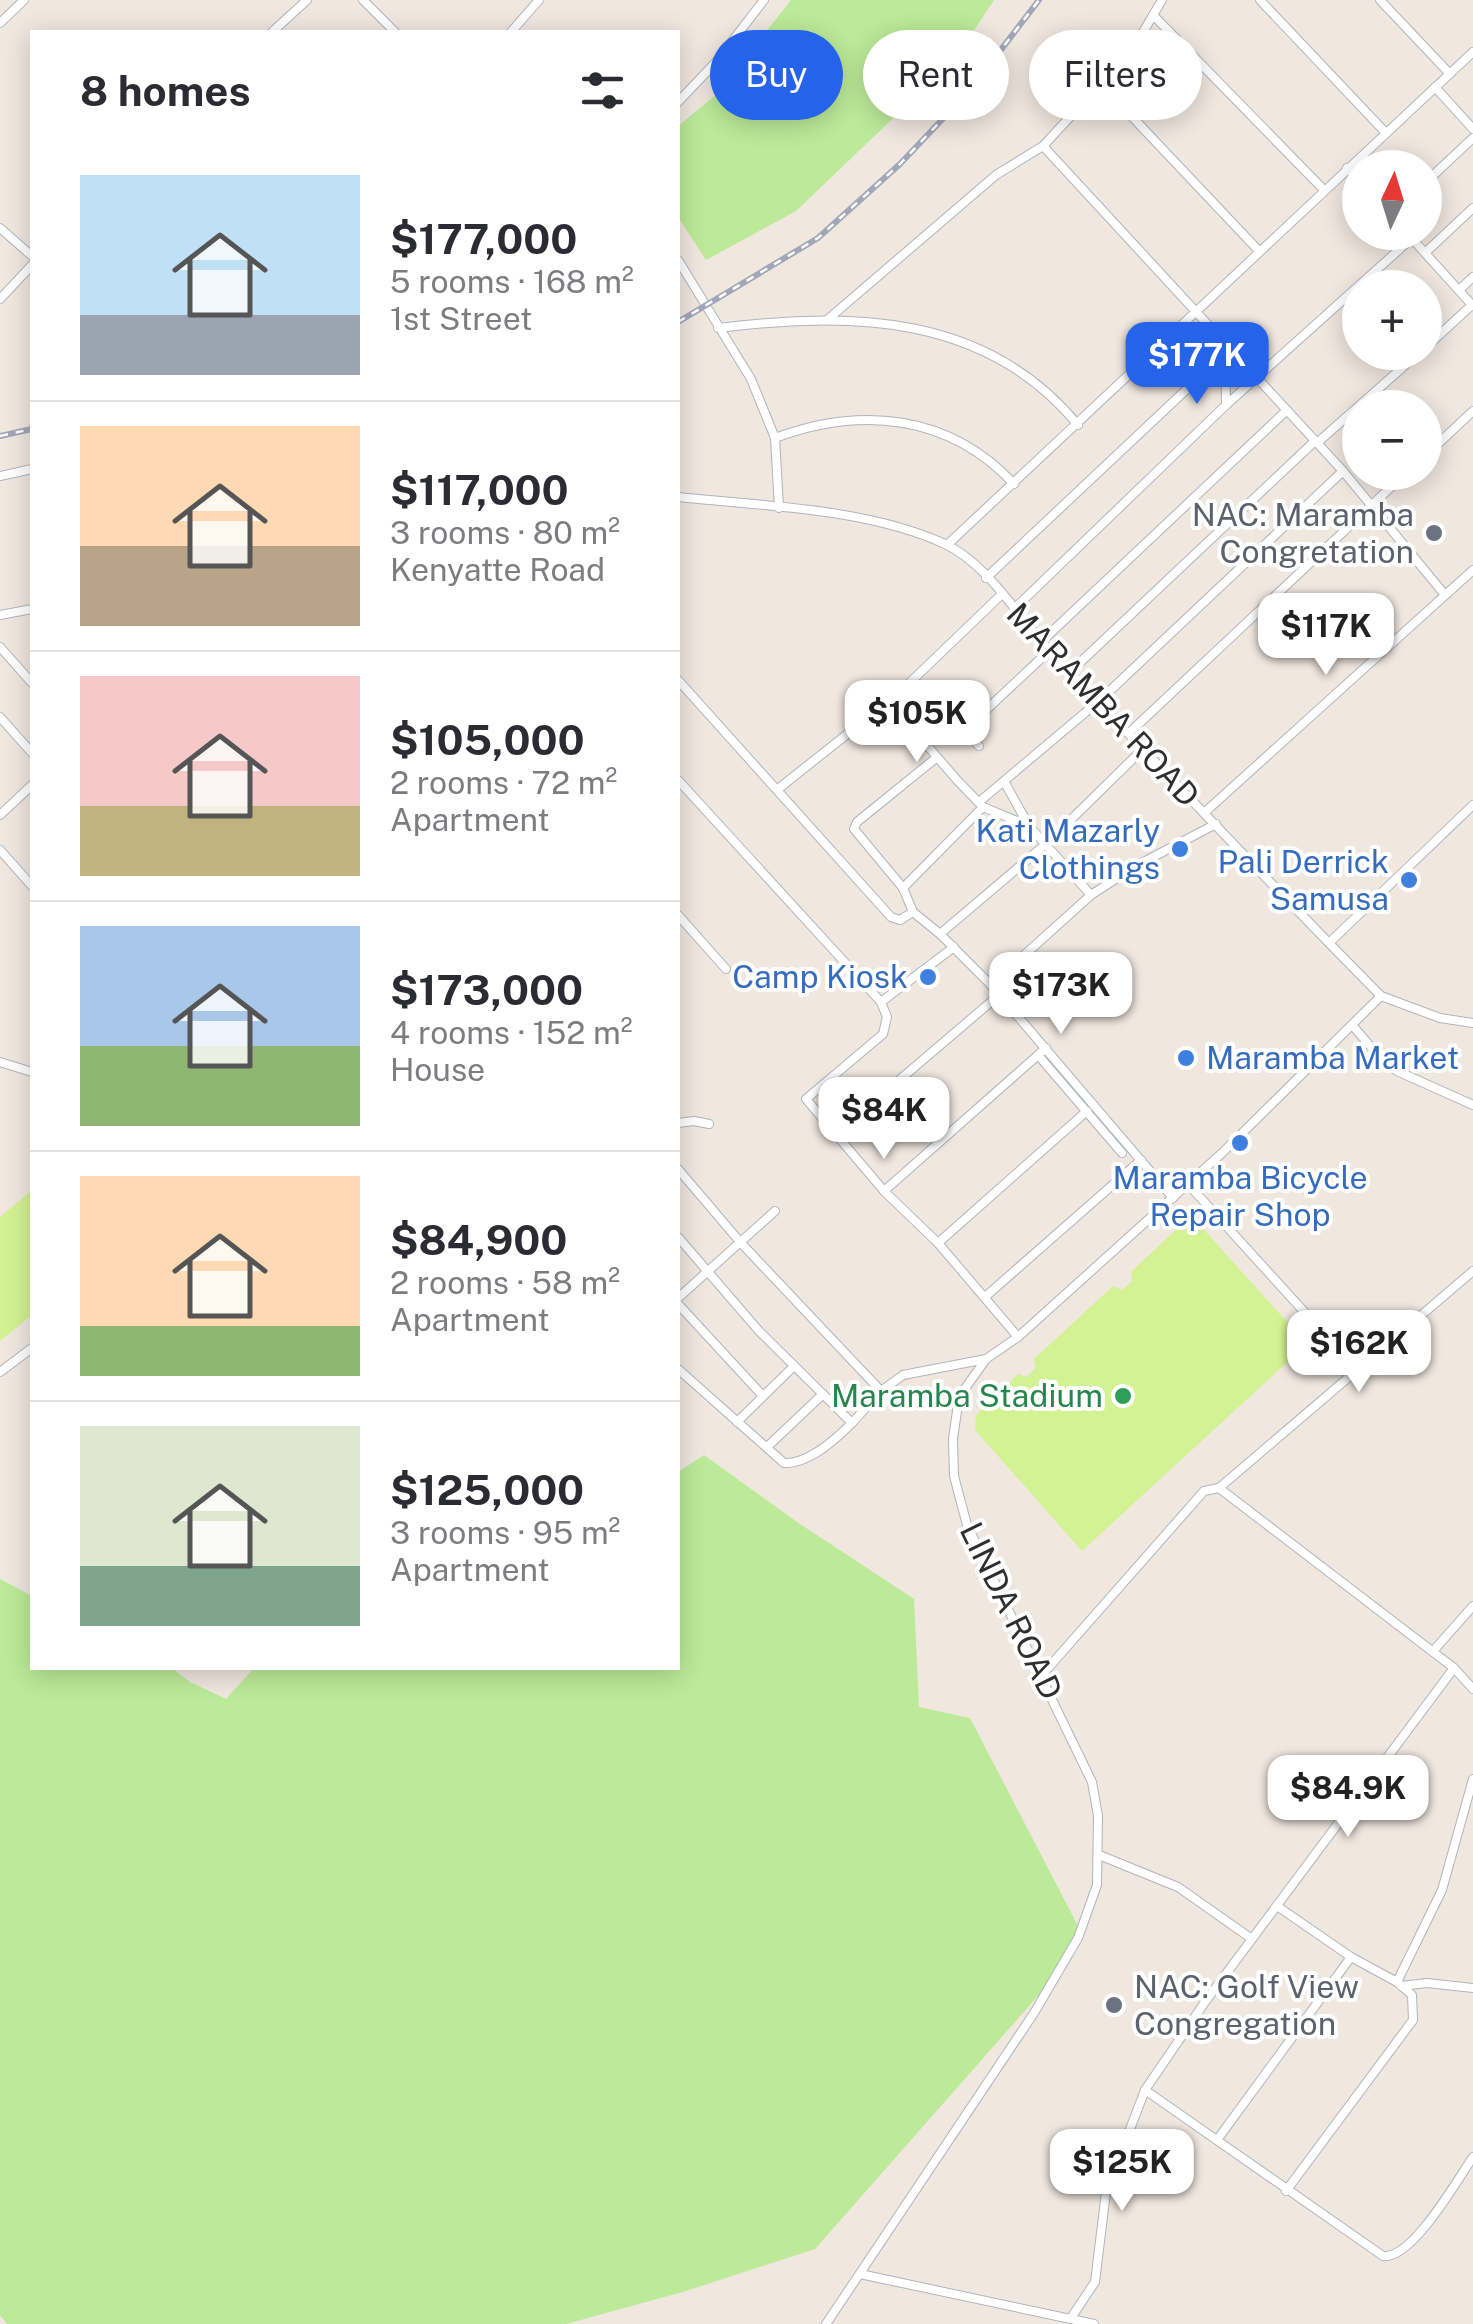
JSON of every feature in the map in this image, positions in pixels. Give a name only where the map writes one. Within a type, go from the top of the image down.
[{"type":"street","points":[[0,22],[24,0]]},
{"type":"street","points":[[274,30],[307,0]]},
{"type":"street","points":[[364,0],[393,30]]},
{"type":"street","points":[[512,30],[539,0]]},
{"type":"street","points":[[680,100],[764,0]]},
{"type":"street","points":[[1146,30],[1162,0]]},
{"type":"street","points":[[1260,0],[1385,132]]},
{"type":"street","points":[[1380,0],[1450,74]]},
{"type":"street","points":[[1155,17],[1324,189]]},
{"type":"street","points":[[1366,150],[1473,52]]},
{"type":"street","points":[[1434,88],[1473,129]]},
{"type":"street","points":[[828,320],[996,175],[1043,146],[1068,120]]},
{"type":"street","points":[[1135,120],[1259,251]]},
{"type":"street","points":[[1442,167],[1473,138]]},
{"type":"street","points":[[1043,146],[1342,470]]},
{"type":"street","points":[[947,545],[1342,173]]},
{"type":"street","points":[[1442,333],[1473,306],[1426,252],[1473,208]]},
{"type":"street","points":[[0,228],[30,254]]},
{"type":"street","points":[[1014,608],[1393,250]]},
{"type":"street","points":[[680,263],[751,379],[774,438],[779,508]]},
{"type":"street","points":[[0,299],[30,267]]},
{"type":"street","points":[[1459,290],[1473,277]]},
{"type":"street","points":[[718,328],[828,320],[902,325],[962,341],[1038,382],[1078,425]]},
{"type":"street","points":[[1225,341],[1226,406]]},
{"type":"street","points":[[986,578],[1197,380],[1226,368]]},
{"type":"street","points":[[1071,670],[1316,442],[1400,370]]},
{"type":"street","points":[[1042,641],[1287,410]]},
{"type":"street","points":[[1442,440],[1473,411]]},
{"type":"street","points":[[774,438],[813,424],[842,420],[915,425],[963,443],[998,466],[1014,484]]},
{"type":"street","points":[[0,476],[30,469]]},
{"type":"street","points":[[903,888],[981,804],[1100,702],[1342,472]]},
{"type":"street","points":[[1359,490],[1444,595]]},
{"type":"street","points":[[1129,733],[1388,490]]},
{"type":"street","name":"MARAMBA ROAD","points":[[680,496],[878,522],[947,545],[986,578],[1381,996],[1440,1018],[1473,1022]]},
{"type":"street","points":[[1204,813],[1473,570]]},
{"type":"street","points":[[778,789],[900,693],[1002,595]]},
{"type":"street","points":[[0,615],[30,609]]},
{"type":"street","points":[[0,647],[30,681]]},
{"type":"street","points":[[979,746],[970,735],[969,726],[1050,650]]},
{"type":"street","points":[[680,682],[891,917],[900,920],[913,912]]},
{"type":"street","points":[[900,693],[914,710],[918,735],[936,758],[981,804],[1030,826]]},
{"type":"street","points":[[0,717],[30,751]]},
{"type":"street","points":[[940,934],[1047,843],[1144,748]]},
{"type":"street","points":[[936,758],[857,822],[854,829],[903,888],[913,912],[991,986],[1122,1153]]},
{"type":"street","points":[[680,782],[881,1002],[887,1017],[883,1034],[806,1099],[1018,1337]]},
{"type":"street","points":[[1005,782],[1030,826],[1090,896]]},
{"type":"street","points":[[0,816],[30,787]]},
{"type":"street","points":[[1329,943],[1469,808],[1473,820]]},
{"type":"street","points":[[991,986],[1090,896],[1134,867],[1216,824]]},
{"type":"street","points":[[0,850],[30,884]]},
{"type":"street","points":[[682,926],[726,969]]},
{"type":"street","points":[[881,1002],[954,947]]},
{"type":"street","points":[[836,1134],[999,996]]},
{"type":"street","name":"LINDA ROAD","points":[[826,2324],[1034,2013],[1078,1938],[1093,1903],[1099,1855],[1092,1782],[967,1526],[954,1476],[953,1439],[959,1397],[986,1359],[1018,1337],[1188,1184],[1381,996]]},
{"type":"street","points":[[1353,1026],[1382,1060],[1398,1071],[1473,1105]]},
{"type":"street","points":[[1042,1052],[1172,1198]]},
{"type":"street","points":[[884,1190],[1042,1052]]},
{"type":"street","points":[[0,1062],[30,1071]]},
{"type":"street","points":[[938,1243],[1086,1111]]},
{"type":"street","points":[[680,1123],[709,1124]]},
{"type":"street","points":[[985,1297],[1140,1160]]},
{"type":"street","points":[[680,1170],[881,1392]]},
{"type":"street","points":[[1188,1184],[1358,1371]]},
{"type":"street","points":[[680,1299],[776,1211]]},
{"type":"street","points":[[680,1239],[794,1366],[852,1422]]},
{"type":"street","points":[[1042,1675],[1204,1490],[1219,1488],[1473,1271]]},
{"type":"street","points":[[680,1303],[763,1396]]},
{"type":"street","points":[[0,1372],[30,1350]]},
{"type":"street","points":[[680,1371],[784,1463],[796,1462],[828,1444],[881,1392],[914,1371],[986,1359]]},
{"type":"street","points":[[737,1422],[794,1366]]},
{"type":"street","points":[[767,1448],[823,1394]]},
{"type":"street","points":[[1219,1488],[1434,1650],[1473,1689]]},
{"type":"street","points":[[1434,1650],[1473,1606]]},
{"type":"street","points":[[1071,2318],[1095,2282],[1106,2192],[1144,2090],[1454,1668]]},
{"type":"street","points":[[1399,1984],[1442,1890],[1473,1779]]},
{"type":"street","points":[[1099,1855],[1178,1887],[1252,1938]]},
{"type":"street","points":[[1277,1906],[1412,1994],[1413,2020],[1286,2191]]},
{"type":"street","points":[[1217,2140],[1351,1957]]},
{"type":"street","points":[[1399,1984],[1473,1988]]},
{"type":"street","points":[[1144,2090],[1383,2256],[1391,2257],[1421,2232],[1473,2157]]},
{"type":"street","points":[[860,2274],[1094,2324]]},
{"type":"green space","points":[[791,0],[994,0],[974,30],[863,30],[863,120],[891,120],[796,211],[706,260],[680,220],[680,124],[710,100],[710,120],[843,120],[843,30],[767,30]]},
{"type":"green space","points":[[30,1192],[30,1317],[0,1341],[0,1217]]},
{"type":"green space","name":"Maramba Stadium","points":[[1196,1221],[1307,1344],[1082,1551],[975,1430],[976,1415],[1018,1374],[1026,1377],[1036,1368],[1034,1359],[1113,1286],[1122,1290],[1132,1281],[1131,1272],[1180,1226],[1185,1230]]},
{"type":"green space","points":[[704,1455],[914,1599],[919,1707],[970,1718],[1079,1928],[1059,1972],[815,2249],[686,2291],[566,2324],[7,2324],[0,2315],[0,1579],[30,1595],[30,1670],[175,1670],[226,1699],[252,1670],[680,1670],[680,1471]]},
{"type":"railway","points":[[680,321],[818,238],[900,164],[971,89],[1039,0]]},
{"type":"railway","points":[[0,436],[30,429]]},
{"type":"place","name":"NAC: Maramba Congretation","points":[[1434,533]]},
{"type":"place","name":"Kati Mazarly Clothings","points":[[1180,849]]},
{"type":"place","name":"Pali Derrick Samusa","points":[[1409,880]]},
{"type":"place","name":"Camp Kiosk","points":[[928,977]]},
{"type":"place","name":"Maramba Market","points":[[1186,1058]]},
{"type":"place","name":"Maramba Bicycle Repair Shop","points":[[1240,1143]]},
{"type":"place","name":"Maramba Stadium","points":[[1123,1396]]},
{"type":"place","name":"NAC: Golf View Congregation","points":[[1114,2005]]}]
